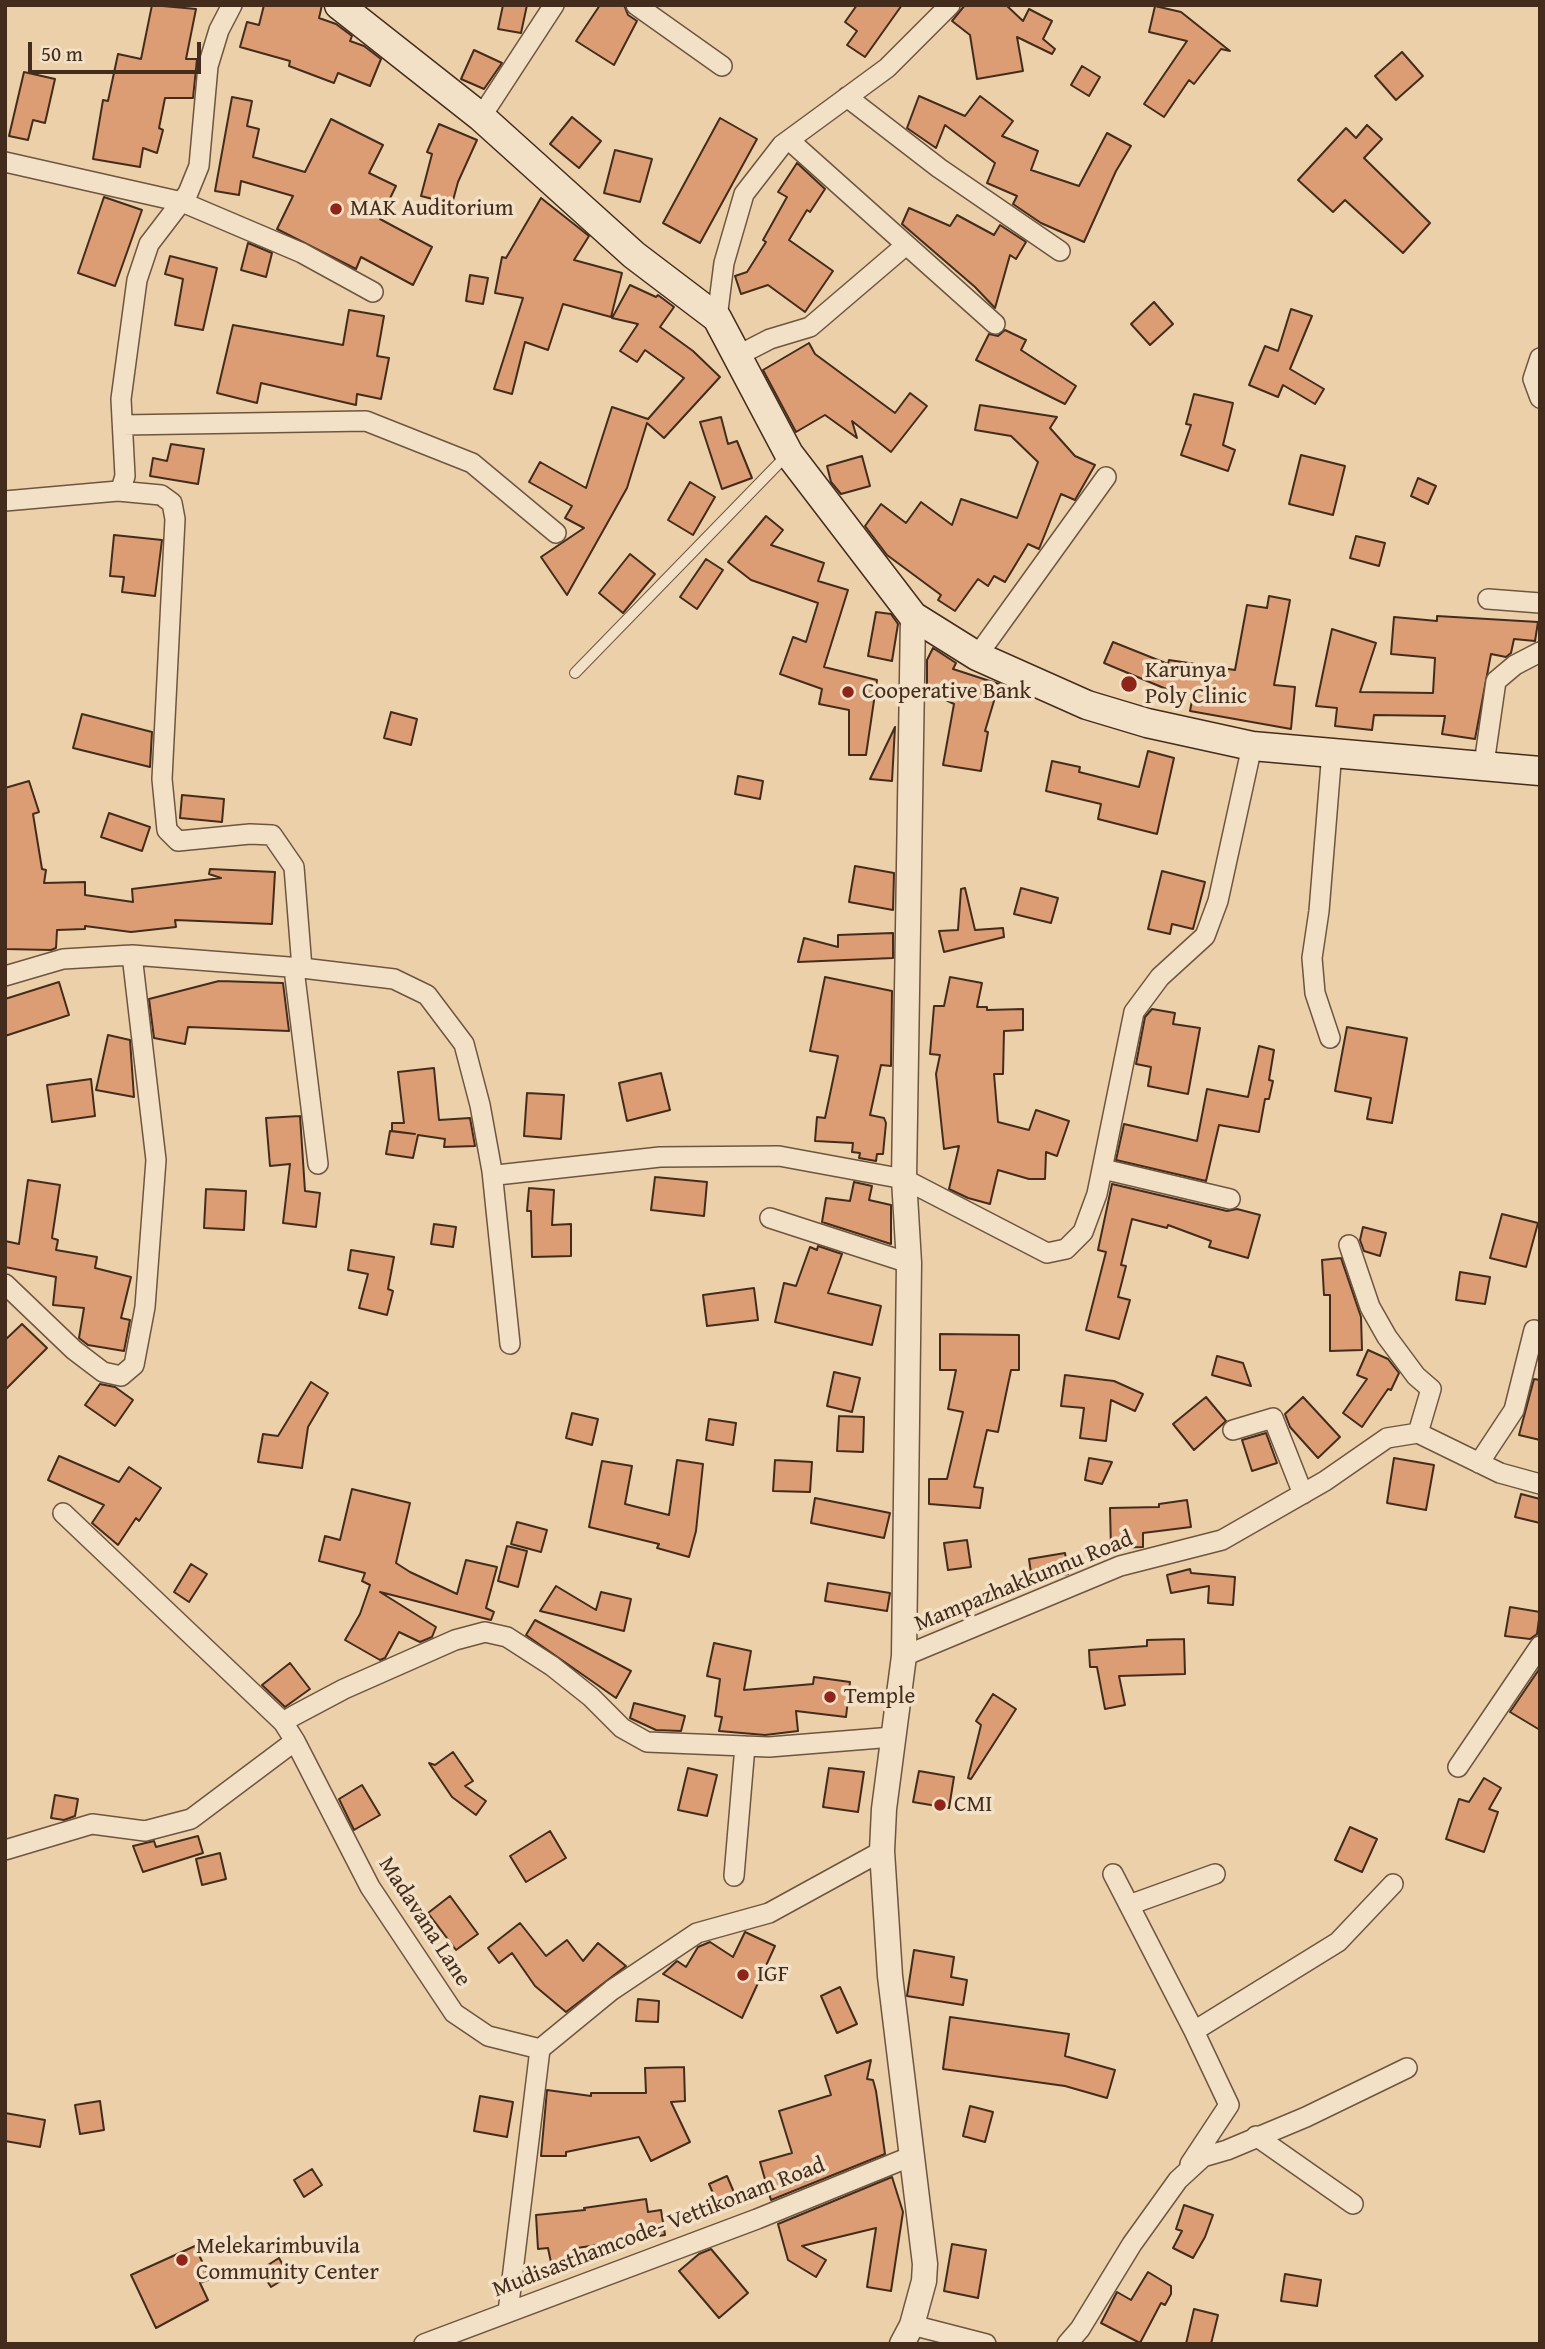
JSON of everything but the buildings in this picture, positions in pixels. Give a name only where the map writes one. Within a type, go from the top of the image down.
[{"type":"main road","points":[[339,5],[481,117],[634,255],[717,318],[735,358],[789,454],[914,616],[977,656],[1087,705],[1159,726],[1252,746],[1484,764],[1540,771]]},
{"type":"street","points":[[118,491],[125,476],[121,399],[137,280],[149,244],[182,202],[199,166],[208,66],[219,30],[232,5]]},
{"type":"street","points":[[481,117],[554,5]]},
{"type":"street","points":[[636,5],[722,66]]},
{"type":"street","points":[[717,318],[724,263],[744,194],[789,140],[887,68],[946,8]]},
{"type":"street","points":[[847,97],[939,168],[1060,251]]},
{"type":"street","points":[[789,140],[995,324]]},
{"type":"street","points":[[5,162],[182,202],[302,253],[373,292]]},
{"type":"street","points":[[735,358],[770,339],[810,327],[906,245]]},
{"type":"street","points":[[1540,358],[1533,379],[1540,398]]},
{"type":"street","points":[[123,425],[366,421],[472,463],[556,533]]},
{"type":"street","points":[[977,656],[1106,477]]},
{"type":"street","points":[[5,501],[118,491],[161,495],[172,503],[175,519],[162,779],[167,830],[178,841],[250,834],[272,835],[294,867],[298,968],[318,1164]]},
{"type":"street","points":[[1488,599],[1540,603]]},
{"type":"street","points":[[914,616],[904,1179],[909,1263],[904,1656],[882,1851],[891,1976],[925,2264],[924,2281],[907,2335],[986,2344]]},
{"type":"street","points":[[1484,764],[1496,681],[1515,665],[1540,652]]},
{"type":"street","points":[[492,1171],[497,1175],[660,1157],[779,1156],[904,1179],[1047,1253],[1066,1249],[1083,1232],[1103,1169],[1134,1012],[1160,977],[1205,936],[1218,901],[1252,746]]},
{"type":"street","points":[[1330,1038],[1315,992],[1312,958],[1319,911],[1332,751]]},
{"type":"street","points":[[5,1284],[74,1350],[103,1372],[121,1376],[134,1365],[145,1307],[156,1160],[132,956]]},
{"type":"street","points":[[5,976],[63,960],[132,956],[298,968],[394,979],[427,995],[464,1044],[480,1105],[492,1171],[510,1344]]},
{"type":"street","points":[[1103,1169],[1230,1199]]},
{"type":"street","points":[[770,1218],[909,1263]]},
{"type":"street","points":[[1349,1245],[1370,1307],[1387,1337],[1416,1376],[1431,1389],[1418,1433],[1500,1473],[1540,1484]]},
{"type":"street","points":[[1479,1463],[1514,1410],[1534,1330]]},
{"type":"street","points":[[1233,1430],[1273,1418],[1303,1493]]},
{"type":"street","name":"Mampazhakkunnu Road","points":[[904,1656],[1120,1566],[1222,1540],[1303,1493],[1387,1438],[1418,1433]]},
{"type":"street","name":"Madavana Lane","points":[[64,1513],[284,1722],[370,1887],[454,2013],[488,2036],[540,2049]]},
{"type":"street","points":[[284,1722],[344,1689],[455,1640],[485,1632],[508,1637],[552,1666],[591,1697],[622,1728],[647,1742],[745,1746],[893,1737]]},
{"type":"street","points":[[1458,1767],[1540,1646]]},
{"type":"street","points":[[5,1850],[92,1824],[145,1831],[191,1819],[295,1741]]},
{"type":"street","points":[[734,1876],[745,1746]]},
{"type":"street","points":[[508,2312],[540,2049],[611,1990],[697,1933],[769,1913],[882,1851]]},
{"type":"street","points":[[1067,2344],[1080,2329],[1132,2244],[1184,2174],[1228,2105],[1194,2031],[1113,1874]]},
{"type":"street","points":[[1129,1905],[1215,1874]]},
{"type":"street","points":[[1194,2031],[1338,1942],[1393,1884]]},
{"type":"street","points":[[1184,2174],[1203,2157],[1227,2150],[1306,2117],[1407,2068]]},
{"type":"street","points":[[1256,2136],[1353,2204]]},
{"type":"street","name":"Mudisasthamcode- Vettikonam Road","points":[[424,2344],[757,2219],[912,2156]]},
{"type":"lane","points":[[575,673],[789,454]]},
{"type":"place","name":"MAK Auditorium","points":[[336,209]]},
{"type":"place","name":"Karunya Poly Clinic","points":[[1129,684]]},
{"type":"place","name":"Cooperative Bank","points":[[848,692]]},
{"type":"place","name":"Temple","points":[[830,1697]]},
{"type":"place","name":"CMI","points":[[940,1805]]},
{"type":"place","name":"IGF","points":[[743,1975]]},
{"type":"place","name":"Melekarimbuvila Community Center","points":[[182,2260]]}]
